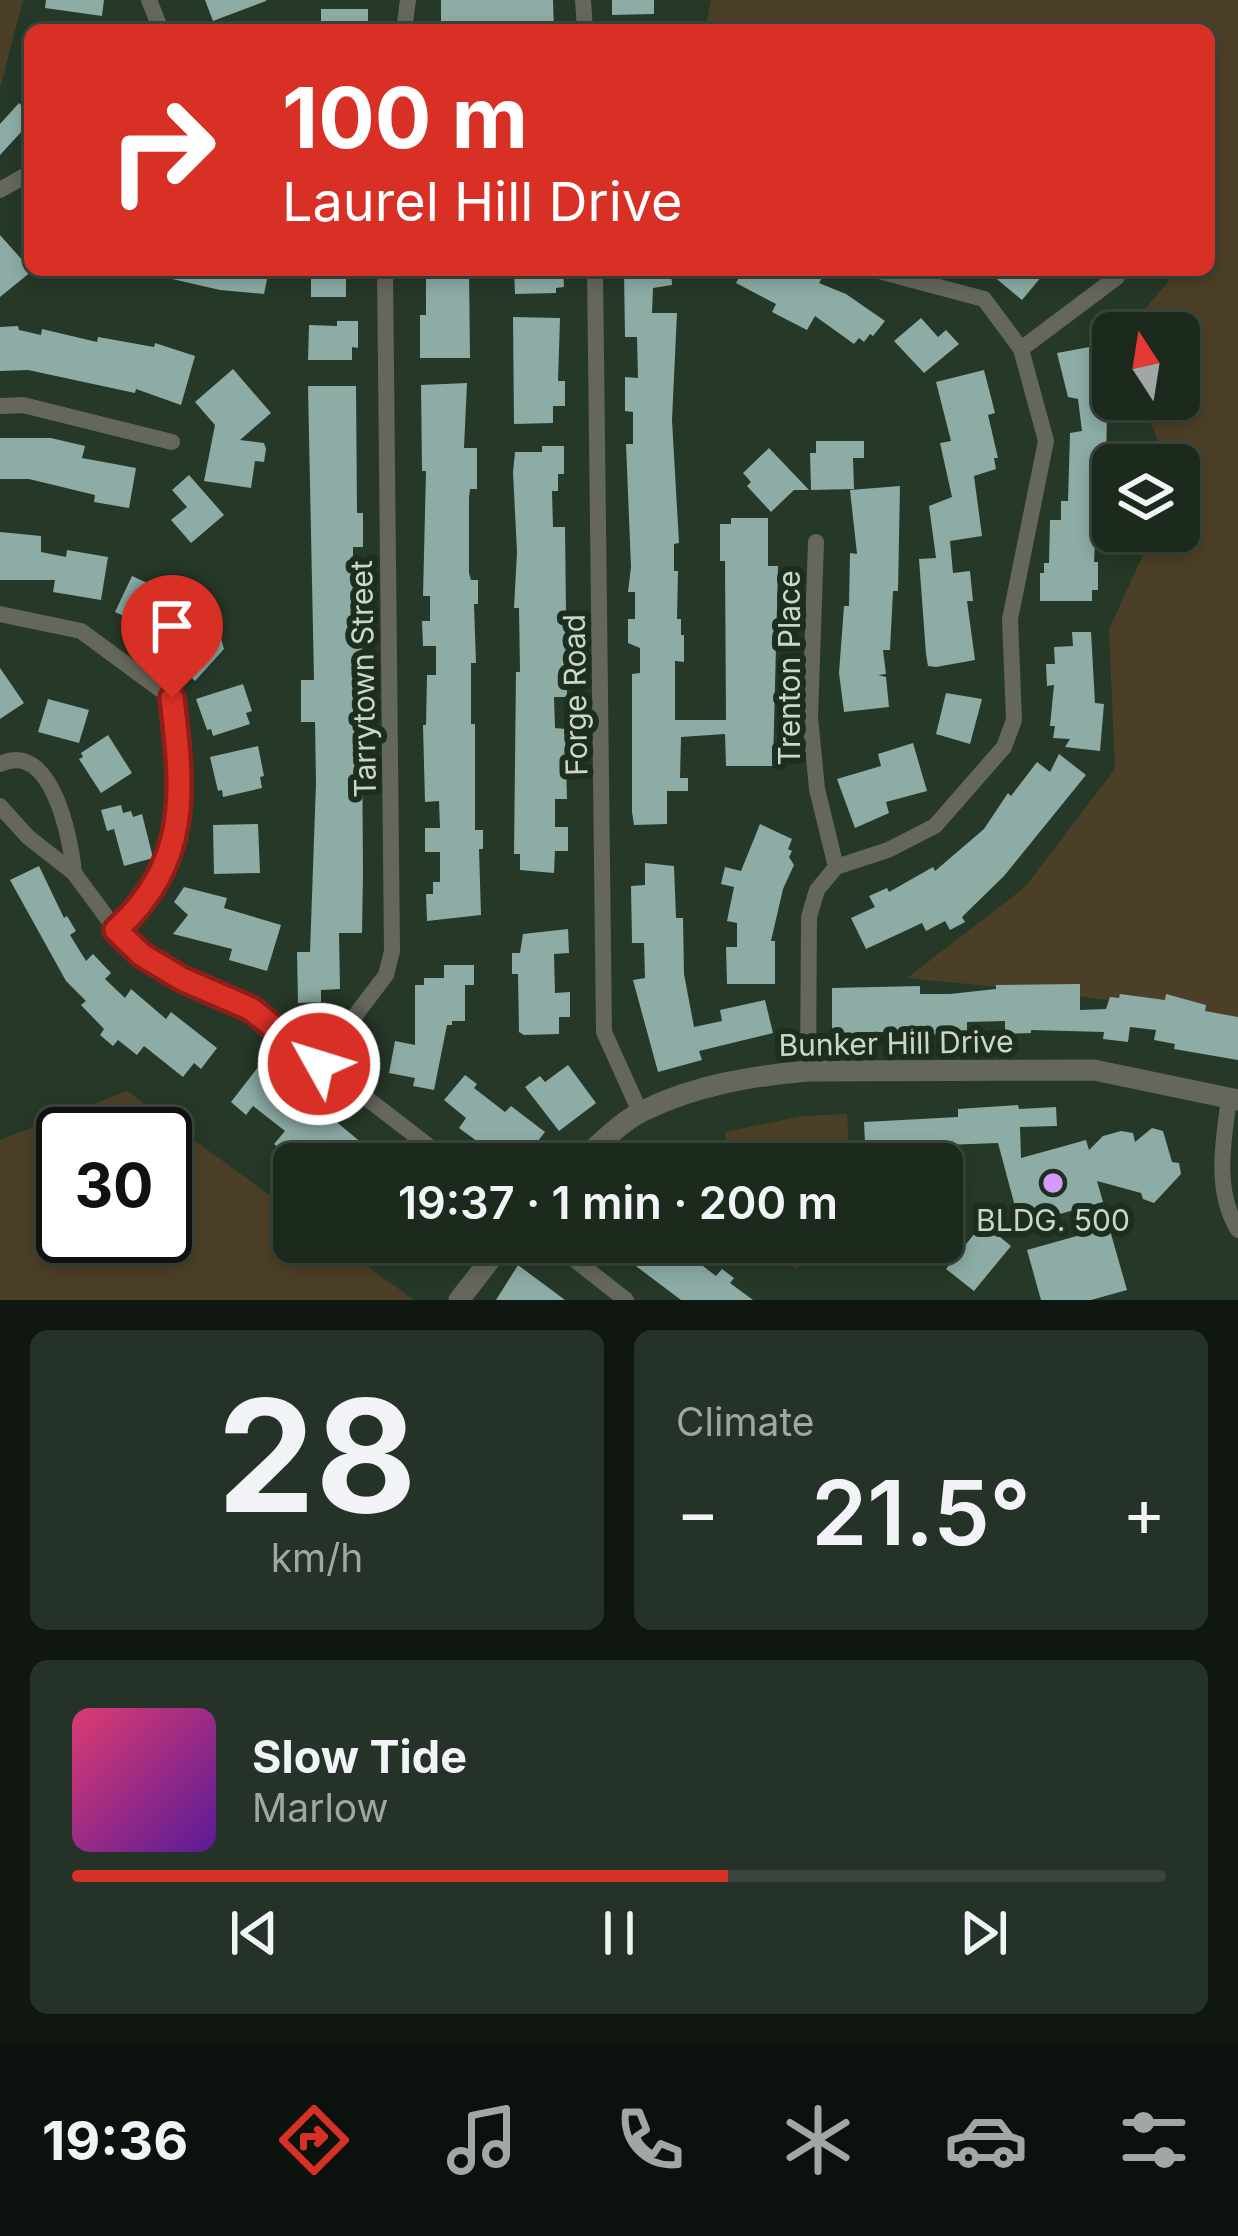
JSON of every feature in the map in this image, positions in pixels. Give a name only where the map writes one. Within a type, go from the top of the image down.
[{"type":"street","name":"Tarrytown Street","points":[[319,1064],[386,976],[392,951],[385,276]]},
{"type":"street","name":"Forge Road","points":[[595,276],[604,1032],[640,1112]]},
{"type":"street","points":[[808,1071],[808,917],[817,890],[836,867],[888,850],[935,826],[1004,747],[1014,720],[1010,619],[1046,441],[1022,350],[984,299],[898,276]]},
{"type":"street","points":[[1022,350],[1117,276]]},
{"type":"street","points":[[0,406],[22,405],[172,442]]},
{"type":"street","name":"Trenton Place","points":[[816,542],[810,717],[817,789],[836,867]]},
{"type":"street","points":[[0,614],[81,632],[172,698],[182,774],[177,825],[167,865],[150,895],[116,930]]},
{"type":"street","points":[[0,764],[11,759],[26,762],[55,793],[74,873]]},
{"type":"street","points":[[0,806],[28,837],[74,873],[116,930],[142,955],[182,979],[251,1009],[424,1143]]},
{"type":"street","name":"Bunker Hill Drive","points":[[602,1143],[640,1112],[725,1082],[808,1071],[1094,1070],[1234,1100]]},
{"type":"street","points":[[1234,1100],[1220,1165],[1238,1230]]},
{"type":"street","points":[[459,1300],[488,1263]]},
{"type":"street","points":[[578,1263],[626,1300]]},
{"type":"shaded area","points":[[0,0],[23,0],[0,88]]},
{"type":"shaded area","points":[[711,0],[1238,0],[1238,1019],[1058,993],[907,978],[1025,887],[1115,769],[1109,629],[1144,552],[1200,552],[1200,444],[1159,444],[1150,420],[1200,420],[1200,312],[1143,312],[1173,276],[1215,276],[1215,24],[706,24]]},
{"type":"shaded area","points":[[127,1091],[149,1107],[86,1107]]},
{"type":"shaded area","points":[[847,1114],[849,1143],[726,1143],[725,1132],[803,1116]]},
{"type":"shaded area","points":[[36,1126],[36,1263],[192,1263],[192,1138],[273,1198],[273,1263],[363,1263],[414,1300],[0,1300],[0,1140]]},
{"type":"building","points":[[46,0],[104,0],[102,16],[45,8]]},
{"type":"building","points":[[205,0],[266,0],[266,1],[213,21]]},
{"type":"building","points":[[441,0],[553,0],[554,24],[441,24]]},
{"type":"building","points":[[612,0],[654,0],[654,14],[612,15]]},
{"type":"building","points":[[321,9],[368,9],[368,24],[321,24]]},
{"type":"building","points":[[19,103],[24,108],[24,131],[0,155],[0,124]]},
{"type":"building","points":[[0,235],[24,262],[26,276],[0,297]]},
{"type":"building","points":[[159,276],[268,276],[264,294]]},
{"type":"building","points":[[311,276],[346,276],[346,297],[311,297]]},
{"type":"building","points":[[426,276],[469,276],[470,358],[420,358],[420,315],[426,315]]},
{"type":"building","points":[[514,276],[563,276],[564,287],[556,288],[556,293],[515,294]]},
{"type":"building","points":[[624,276],[671,276],[672,285],[653,288],[652,313],[677,313],[672,420],[679,543],[674,544],[674,571],[678,571],[677,619],[681,619],[684,635],[684,662],[675,661],[675,720],[726,720],[725,561],[720,561],[720,524],[731,524],[731,518],[768,518],[768,566],[778,566],[773,766],[726,766],[725,734],[681,737],[680,778],[688,778],[688,791],[667,791],[667,824],[634,825],[632,812],[632,674],[640,673],[640,648],[628,643],[628,619],[635,619],[635,592],[628,592],[626,444],[633,444],[633,412],[625,411],[625,377],[638,378],[637,337],[625,337]]},
{"type":"building","points":[[740,276],[818,276],[819,283],[846,294],[885,321],[873,336],[854,344],[815,316],[807,330],[772,312],[776,304],[736,283]]},
{"type":"building","points":[[993,276],[1042,276],[1022,300]]},
{"type":"building","points":[[513,317],[560,318],[558,381],[565,381],[565,406],[553,406],[553,423],[514,424]]},
{"type":"building","points":[[921,318],[938,337],[946,330],[959,344],[924,373],[894,341]]},
{"type":"building","points":[[337,321],[358,321],[358,348],[352,347],[352,360],[308,360],[309,325],[337,326]]},
{"type":"building","points":[[18,326],[41,335],[42,329],[97,342],[98,337],[154,347],[155,343],[195,356],[181,405],[136,389],[135,393],[28,370],[0,371],[0,327]]},
{"type":"building","points":[[1092,346],[1092,420],[1107,420],[1106,444],[1092,444],[1092,552],[1098,562],[1098,590],[1092,590],[1092,601],[1040,601],[1040,573],[1044,573],[1044,563],[1049,563],[1050,520],[1061,520],[1061,501],[1068,501],[1070,433],[1082,431],[1078,399],[1068,397],[1057,353]]},
{"type":"building","points":[[233,369],[271,413],[240,440],[264,443],[266,449],[264,462],[255,461],[251,488],[204,481],[215,425],[195,402]]},
{"type":"building","points":[[984,370],[995,413],[988,415],[996,469],[974,476],[982,536],[950,541],[953,573],[970,571],[973,601],[967,601],[975,660],[928,666],[919,559],[936,558],[929,506],[952,497],[940,443],[951,441],[936,382]]},
{"type":"building","points":[[467,383],[464,448],[477,448],[477,489],[470,489],[469,498],[469,573],[471,580],[478,580],[471,724],[475,724],[475,830],[483,830],[481,915],[427,921],[426,894],[433,894],[433,882],[440,882],[440,852],[425,852],[425,828],[440,828],[439,801],[425,802],[423,725],[427,675],[436,675],[436,646],[423,646],[422,621],[430,621],[430,596],[423,596],[426,471],[422,471],[421,385]]},
{"type":"building","points":[[308,386],[356,386],[357,513],[363,513],[363,547],[353,547],[353,575],[361,575],[363,874],[362,933],[339,933],[340,989],[321,990],[321,1002],[298,1003],[297,952],[310,952],[316,783],[315,722],[301,722],[301,680],[314,680]]},
{"type":"building","points":[[0,438],[51,438],[85,446],[82,458],[136,468],[129,508],[94,502],[95,495],[29,479],[0,479]]},
{"type":"building","points":[[816,441],[864,441],[864,458],[853,458],[854,489],[811,490],[810,453],[816,453]]},
{"type":"building","points":[[542,446],[564,446],[564,474],[558,474],[558,491],[552,491],[553,527],[565,527],[567,697],[554,697],[555,728],[565,729],[567,799],[555,799],[555,827],[568,827],[568,851],[555,851],[554,873],[520,870],[520,854],[514,854],[516,672],[520,672],[519,608],[514,608],[513,472],[515,452],[542,452]]},
{"type":"building","points":[[769,448],[809,490],[794,490],[771,512],[747,486],[751,482],[743,473]]},
{"type":"building","points":[[189,475],[224,515],[191,543],[171,520],[187,507],[172,490]]},
{"type":"building","points":[[900,486],[898,591],[893,591],[890,650],[883,650],[886,674],[878,675],[886,677],[889,707],[844,712],[839,673],[844,606],[849,606],[850,553],[857,554],[850,490]]},
{"type":"building","points":[[0,532],[41,536],[41,552],[66,557],[67,550],[108,557],[101,600],[53,592],[55,580],[0,580]]},
{"type":"building","points":[[132,576],[180,598],[163,634],[148,627],[145,633],[122,623],[124,616],[115,612]]},
{"type":"building","points":[[199,616],[221,638],[224,649],[195,681],[165,651]]},
{"type":"building","points":[[1072,632],[1091,632],[1095,703],[1104,704],[1100,751],[1065,747],[1070,739],[1053,738],[1055,726],[1050,726],[1054,685],[1047,686],[1046,664],[1055,664],[1054,647],[1073,646]]},
{"type":"building","points":[[0,668],[24,703],[0,719]]},
{"type":"building","points":[[243,684],[252,711],[246,713],[250,724],[213,736],[196,699]]},
{"type":"building","points":[[946,693],[982,699],[970,744],[936,734]]},
{"type":"building","points":[[48,699],[89,710],[79,743],[38,732]]},
{"type":"building","points":[[108,735],[132,773],[101,793],[79,759]]},
{"type":"building","points":[[913,743],[927,791],[886,802],[889,813],[855,828],[837,779],[881,766],[878,754]]},
{"type":"building","points":[[258,746],[262,788],[223,797],[210,757]]},
{"type":"building","points":[[1059,754],[1086,775],[1004,876],[962,917],[965,922],[950,930],[945,921],[926,931],[922,923],[866,949],[851,918],[875,907],[869,896],[887,888],[889,892],[933,867],[935,871],[984,829],[1037,762],[1050,772]]},
{"type":"building","points":[[121,805],[123,813],[142,814],[153,858],[124,866],[114,829],[107,831],[101,810]]},
{"type":"building","points":[[258,824],[260,873],[214,874],[213,825]]},
{"type":"building","points":[[760,824],[792,839],[788,849],[794,865],[771,941],[775,941],[775,984],[727,984],[726,947],[737,947],[737,923],[727,921],[734,887],[721,884],[725,867],[741,871]]},
{"type":"building","points":[[645,863],[674,866],[676,918],[683,918],[684,974],[694,1027],[722,1021],[720,1010],[765,1000],[773,1033],[699,1051],[702,1060],[658,1072],[633,980],[645,978],[644,943],[632,943],[631,886],[645,885]]},
{"type":"building","points":[[39,866],[64,918],[76,931],[70,935],[86,961],[93,954],[111,973],[105,979],[125,998],[131,989],[166,1019],[171,1012],[217,1048],[201,1069],[194,1063],[183,1077],[144,1046],[137,1055],[118,1040],[113,1046],[100,1035],[104,1029],[81,1005],[86,1001],[66,981],[10,880]]},
{"type":"building","points":[[184,887],[227,898],[224,908],[281,925],[267,971],[229,960],[232,949],[173,934],[188,915],[174,902]]},
{"type":"building","points":[[568,929],[569,953],[554,954],[555,993],[570,992],[570,1017],[559,1017],[559,1034],[524,1035],[519,1032],[518,974],[512,974],[512,953],[520,953],[523,934]]},
{"type":"building","points":[[444,965],[474,965],[474,985],[465,985],[465,1021],[447,1025],[434,1090],[413,1086],[415,1078],[389,1073],[395,1041],[415,1045],[415,985],[424,985],[424,978],[444,978]]},
{"type":"building","points":[[1080,984],[1080,1010],[1106,1009],[1110,997],[1120,994],[1165,1000],[1166,994],[1206,1005],[1205,1011],[1238,1017],[1238,1060],[1174,1049],[1175,1044],[1154,1040],[1156,1030],[1130,1027],[1128,1042],[1103,1039],[1104,1032],[1005,1034],[1005,1021],[967,1022],[967,1033],[898,1036],[898,1032],[858,1032],[858,1037],[832,1037],[832,988],[920,986],[920,994],[950,994],[996,989],[996,985]]},
{"type":"building","points":[[262,1062],[362,1143],[275,1143],[285,1131],[253,1106],[246,1115],[231,1102]]},
{"type":"building","points":[[568,1065],[596,1103],[559,1131],[525,1087],[540,1076],[545,1082]]},
{"type":"building","points":[[465,1075],[505,1112],[511,1106],[545,1132],[536,1143],[479,1143],[459,1128],[466,1118],[444,1100]]},
{"type":"building","points":[[1056,1107],[1057,1126],[1020,1127],[1021,1158],[1086,1140],[1089,1150],[1103,1136],[1121,1131],[1133,1133],[1135,1142],[1152,1128],[1163,1131],[1172,1162],[1179,1163],[1181,1174],[1154,1203],[1141,1193],[1097,1181],[1103,1202],[1020,1225],[998,1143],[865,1143],[864,1122],[958,1117],[958,1109]]},
{"type":"building","points":[[983,1223],[1011,1246],[974,1291],[946,1269],[951,1263],[963,1263],[963,1248]]},
{"type":"building","points":[[1109,1227],[1127,1290],[1091,1300],[1041,1300],[1027,1250]]},
{"type":"building","points":[[632,1263],[699,1263],[716,1276],[722,1269],[734,1278],[730,1283],[753,1300],[681,1300]]},
{"type":"building","points":[[518,1265],[565,1300],[496,1300]]},
{"type":"place","name":"BLDG. 500","points":[[1053,1183]]},
{"type":"route","points":[[172,698],[182,774],[177,825],[167,865],[150,895],[116,930],[142,955],[182,979],[251,1009],[319,1064]]}]
